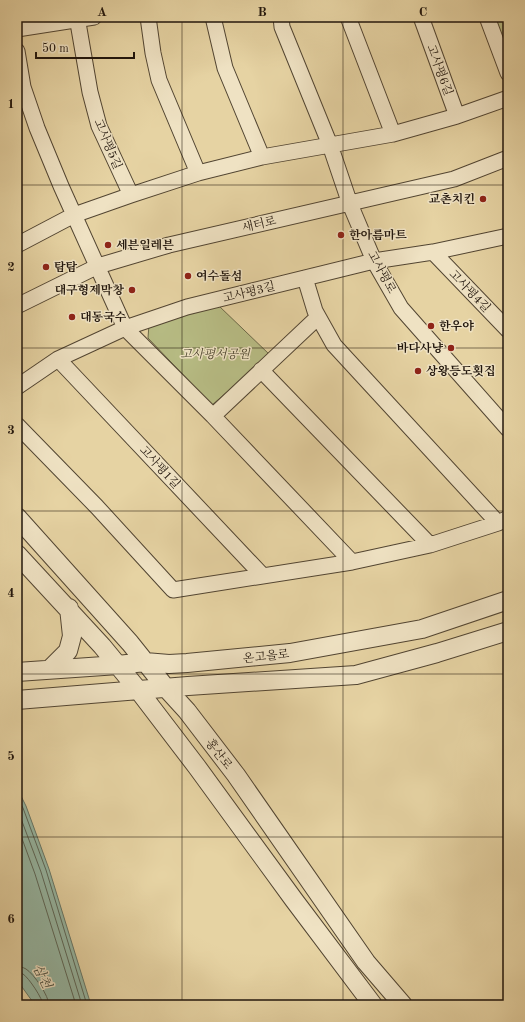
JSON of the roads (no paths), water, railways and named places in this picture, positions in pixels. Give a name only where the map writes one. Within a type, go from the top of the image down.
[{"type":"street","points":[[17,29],[94,17]]},
{"type":"street","points":[[148,17],[153,53],[159,80],[198,172]]},
{"type":"street","points":[[213,17],[225,68],[262,157]]},
{"type":"street","name":"고사평로","points":[[281,17],[282,27],[330,145],[350,204],[374,261],[401,308],[508,429]]},
{"type":"street","points":[[348,17],[393,134]]},
{"type":"street","points":[[487,17],[508,73]]},
{"type":"street","name":"고사평5길","points":[[77,19],[90,92],[99,126],[131,195]]},
{"type":"street","name":"고사평6길","points":[[422,21],[457,116]]},
{"type":"street","points":[[17,51],[23,87],[37,128],[125,328],[213,416],[352,562]]},
{"type":"street","points":[[17,244],[74,215],[198,172],[262,157],[393,134],[457,116],[508,98]]},
{"type":"street","name":"새터로","points":[[17,306],[98,266],[169,245],[454,179],[508,158]]},
{"type":"street","points":[[374,261],[433,252],[508,236]]},
{"type":"street","name":"고사평4길","points":[[433,252],[508,330]]},
{"type":"street","name":"고사평3길","points":[[17,387],[58,359],[125,328],[187,308],[374,261]]},
{"type":"street","points":[[17,425],[97,507],[173,590],[352,562],[430,545],[503,520],[334,345],[315,311],[305,278]]},
{"type":"street","points":[[213,416],[318,317]]},
{"type":"street","name":"고사평1길","points":[[58,359],[263,576]]},
{"type":"street","points":[[261,370],[430,545]]},
{"type":"street","name":"홍산로","points":[[17,517],[130,642],[236,774],[366,962],[403,1005]]},
{"type":"street","name":"홍산로","points":[[17,554],[69,608],[139,691],[197,767],[298,907],[373,1005]]},
{"type":"street","name":"온고을로","points":[[17,672],[145,662],[169,664],[187,663],[290,654],[422,629],[508,600]]},
{"type":"street","points":[[50,669],[68,651],[72,636],[69,608]]},
{"type":"street","name":"온고을로","points":[[17,700],[356,675],[508,632]]},
{"type":"water","name":"삼천","points":[[17,788],[26,806],[49,869],[91,1005],[35,1005],[17,980]]},
{"type":"place","name":"교촌치킨","points":[[483,199]]},
{"type":"place","name":"한아름마트","points":[[341,235]]},
{"type":"place","name":"세븐일레븐","points":[[108,245]]},
{"type":"place","name":"탐탐","points":[[46,267]]},
{"type":"place","name":"여수돌섬","points":[[188,276]]},
{"type":"place","name":"대구형제막창","points":[[132,290]]},
{"type":"place","name":"대동국수","points":[[72,317]]},
{"type":"place","name":"한우야","points":[[431,326]]},
{"type":"place","name":"바다사냥","points":[[451,348]]},
{"type":"place","name":"상왕등도횟집","points":[[418,371]]},
{"type":"park label","name":"고사평서공원","points":[[215,354]]}]
